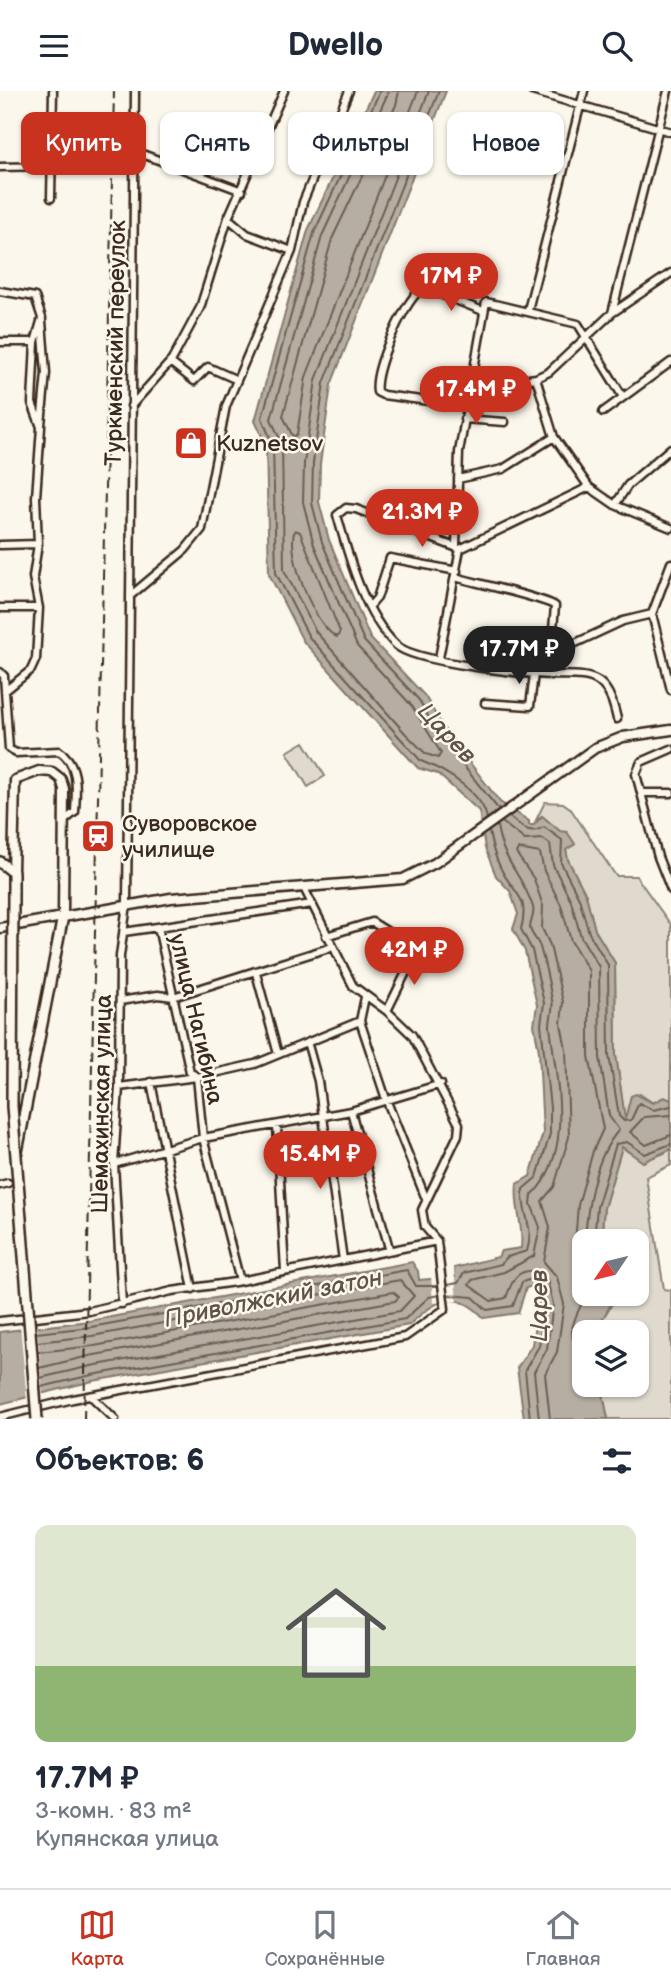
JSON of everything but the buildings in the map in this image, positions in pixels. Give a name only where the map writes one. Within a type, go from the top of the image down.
[{"type":"main road","points":[[0,928],[127,904],[403,879],[435,863],[585,754],[611,740],[671,730]]},
{"type":"main road","points":[[15,1168],[63,916],[64,789],[57,775],[46,771],[15,780],[13,872],[11,1060],[15,1168],[37,1419]]},
{"type":"main road","points":[[0,862],[13,872]]},
{"type":"street","points":[[53,91],[53,112]]},
{"type":"street","name":"Туркменский переулок","points":[[135,91],[135,112]]},
{"type":"street","points":[[131,406],[170,362],[200,308],[228,218],[284,91]]},
{"type":"street","points":[[130,596],[185,550],[199,534],[226,406],[235,379],[292,251],[303,202],[349,91]]},
{"type":"street","points":[[532,91],[671,132]]},
{"type":"street","points":[[528,310],[584,91]]},
{"type":"street","points":[[612,313],[668,91]]},
{"type":"street","points":[[146,155],[242,191]]},
{"type":"street","points":[[0,166],[21,166]]},
{"type":"street","points":[[51,198],[52,175]]},
{"type":"street","name":"Туркменский переулок","points":[[127,904],[134,175]]},
{"type":"street","points":[[228,218],[247,234],[292,251]]},
{"type":"street","points":[[469,387],[536,379],[549,372],[612,313],[671,273]]},
{"type":"street","points":[[467,405],[383,395],[377,392],[377,373],[415,294],[420,290],[429,290],[483,311]]},
{"type":"street","points":[[0,291],[35,297],[42,318],[46,359],[36,497],[38,544],[33,577],[38,608],[35,665],[5,691]]},
{"type":"street","points":[[439,658],[456,574],[458,479],[464,419],[486,302],[578,324],[623,397]]},
{"type":"street","points":[[41,427],[32,403],[35,342],[42,318]]},
{"type":"street","points":[[0,342],[35,342]]},
{"type":"street","points":[[170,362],[194,381],[208,367],[235,379]]},
{"type":"street","points":[[603,411],[671,362]]},
{"type":"street","points":[[536,379],[554,437],[589,487],[615,505],[671,529]]},
{"type":"street","points":[[464,419],[505,422]]},
{"type":"street","points":[[458,479],[503,469],[554,437]]},
{"type":"street","points":[[615,505],[628,485],[671,448]]},
{"type":"street","points":[[589,487],[517,524],[458,548],[371,514],[346,508],[337,515],[370,606],[379,624],[398,647],[415,656],[534,674],[596,680],[610,695],[617,719]]},
{"type":"street","points":[[0,545],[38,544]]},
{"type":"street","points":[[370,606],[377,599],[390,558],[456,574],[511,594],[548,600],[555,606],[550,675]]},
{"type":"street","points":[[671,563],[652,614],[668,660],[671,690]]},
{"type":"street","points":[[0,608],[38,608]]},
{"type":"street","points":[[552,654],[579,639],[623,621],[652,614]]},
{"type":"street","points":[[0,672],[4,676],[4,737],[8,747],[14,753],[59,751],[69,761],[76,784],[75,810],[73,816],[64,821]]},
{"type":"street","points":[[485,703],[530,706],[534,674]]},
{"type":"street","points":[[671,749],[638,765],[636,774],[658,857],[671,890]]},
{"type":"street","points":[[641,793],[671,793]]},
{"type":"street","points":[[0,1417],[405,1337],[445,1306],[437,1241],[423,1221],[426,1199],[459,1129],[441,1084],[412,1035],[387,1011],[353,986],[304,888]]},
{"type":"street","name":"Шемахинская улица","points":[[122,1304],[114,1164],[119,1087],[120,956],[127,904]]},
{"type":"street","points":[[124,932],[312,904]]},
{"type":"street","points":[[326,936],[372,922],[417,950],[430,954]]},
{"type":"street","name":"улица Нагибина","points":[[158,927],[190,1072],[197,1077],[203,1139],[240,1281]]},
{"type":"street","points":[[120,1001],[159,995],[173,996],[256,973],[332,947]]},
{"type":"street","points":[[387,1011],[417,950]]},
{"type":"street","points":[[256,973],[278,1054]]},
{"type":"street","points":[[365,997],[360,1021],[386,1099],[426,1199]]},
{"type":"street","points":[[119,1087],[197,1077],[255,1064],[308,1045],[360,1021]]},
{"type":"street","points":[[308,1045],[324,1118],[343,1260]]},
{"type":"street","points":[[151,1082],[193,1289]]},
{"type":"street","points":[[114,1164],[203,1139],[324,1118],[441,1084]]},
{"type":"street","points":[[351,1111],[389,1248]]},
{"type":"street","points":[[277,1126],[285,1271]]},
{"type":"street","points":[[0,1321],[89,1311],[343,1260],[389,1248],[437,1241]]},
{"type":"street","points":[[92,1397],[115,1419]]},
{"type":"shaded area","points":[[304,742],[325,776],[308,787],[287,752]]},
{"type":"shaded area","points":[[545,802],[563,803],[570,808],[616,876],[636,876],[671,925],[671,1100],[664,1097],[653,1103],[640,1094],[631,1096],[625,1121],[616,1055],[615,963],[595,930],[586,895],[568,860],[566,849],[574,845],[542,816],[536,820]]},
{"type":"shaded area","points":[[622,1147],[634,1155],[646,1158],[658,1156],[671,1149],[671,1165],[646,1177],[664,1289],[671,1290],[671,1419],[608,1419],[604,1397],[649,1397],[649,1320],[602,1320],[611,1306],[649,1306],[649,1229],[602,1229],[604,1208]]},
{"type":"water","points":[[374,91],[446,91],[433,124],[433,112],[364,112]]},
{"type":"water","points":[[334,175],[413,175],[331,385],[320,464],[319,502],[329,540],[370,638],[425,696],[444,729],[500,802],[529,821],[529,825],[534,825],[542,816],[560,831],[567,832],[575,844],[566,850],[568,860],[586,895],[595,930],[615,963],[616,1055],[625,1119],[631,1096],[636,1094],[653,1103],[664,1097],[671,1100],[671,1149],[643,1162],[622,1147],[604,1208],[602,1229],[572,1229],[572,1306],[610,1306],[602,1320],[572,1320],[572,1397],[604,1397],[608,1419],[524,1419],[517,1368],[532,1345],[538,1304],[532,1286],[526,1288],[518,1313],[484,1318],[464,1303],[445,1301],[428,1309],[409,1325],[93,1381],[0,1404],[0,1332],[89,1321],[412,1262],[418,1271],[419,1280],[455,1277],[454,1268],[498,1257],[501,1251],[521,1248],[517,1184],[530,1176],[543,1133],[539,1051],[534,1025],[537,1005],[525,951],[513,929],[518,914],[510,891],[496,876],[485,848],[479,811],[438,774],[418,768],[303,641],[269,574],[266,445],[255,421],[308,230]]},
{"type":"pier","points":[[451,1268],[454,1268],[457,1301],[433,1303],[431,1276],[451,1274]]},
{"type":"pier","points":[[37,1322],[43,1397],[27,1401],[20,1325]]},
{"type":"railway","points":[[84,1419],[114,91]]},
{"type":"place","name":"Kuznetsov","points":[[191,443]]},
{"type":"place","name":"Суворовское училище","points":[[98,836]]},
{"type":"water label","name":"Царев","points":[[447,733]]},
{"type":"water label","name":"Приволжский затон","points":[[273,1298]]},
{"type":"water label","name":"Царев","points":[[539,1306]]}]
